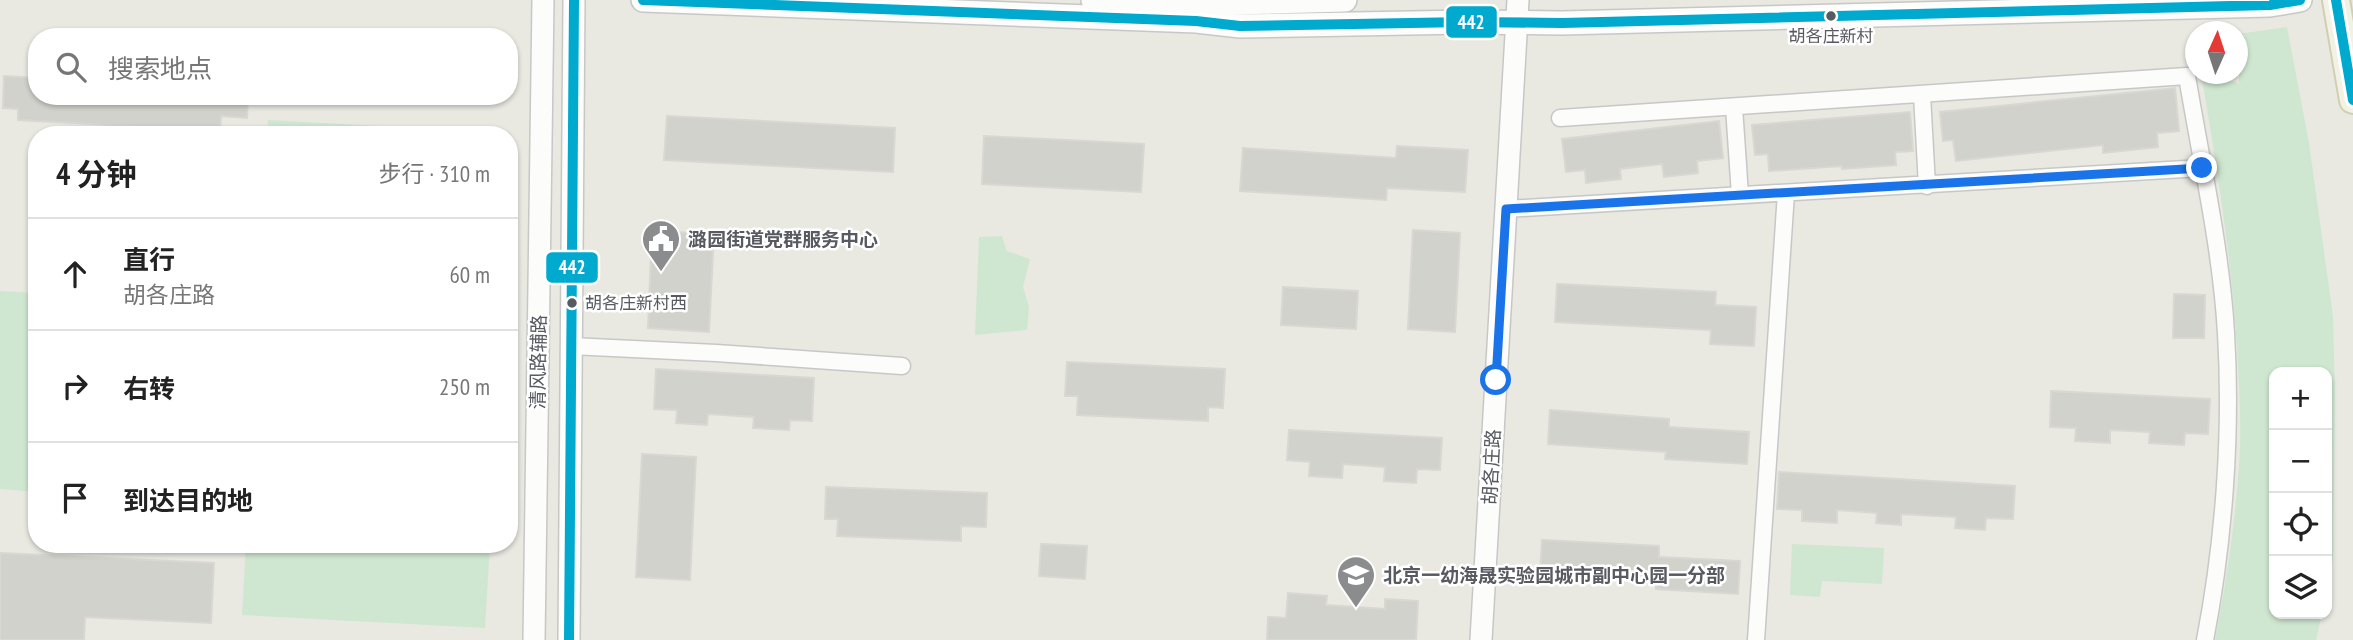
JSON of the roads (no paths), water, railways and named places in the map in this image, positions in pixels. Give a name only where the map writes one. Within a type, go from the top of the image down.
[{"type":"main road","points":[[643,0],[1196,21],[1240,26],[1517,11],[1562,23],[2270,5],[2300,0]]},
{"type":"main road","points":[[1093,0],[1234,3],[1345,0]]},
{"type":"main road","points":[[2336,0],[2353,100]]},
{"type":"street","name":"清风路辅路","points":[[534,640],[543,0]]},
{"type":"street","points":[[569,640],[574,0]]},
{"type":"street","name":"胡各庄路","points":[[1481,640],[1517,11]]},
{"type":"street","points":[[1560,118],[2187,76],[2215,237],[2226,333],[2224,498],[2212,607],[2205,640]]},
{"type":"street","points":[[1922,95],[1927,186]]},
{"type":"street","points":[[1734,107],[1740,195]]},
{"type":"street","points":[[1506,209],[2202,168]]},
{"type":"street","points":[[1756,640],[1786,193]]},
{"type":"street","points":[[570,346],[902,366]]},
{"type":"place","name":"胡各庄新村","points":[[1831,16]]},
{"type":"place","name":"潞园街道党群服务中心","points":[[661,273]]},
{"type":"place","name":"胡各庄新村西","points":[[572,303]]},
{"type":"place","name":"北京一幼海晟实验园城市副中心园一分部","points":[[1356,609]]}]
